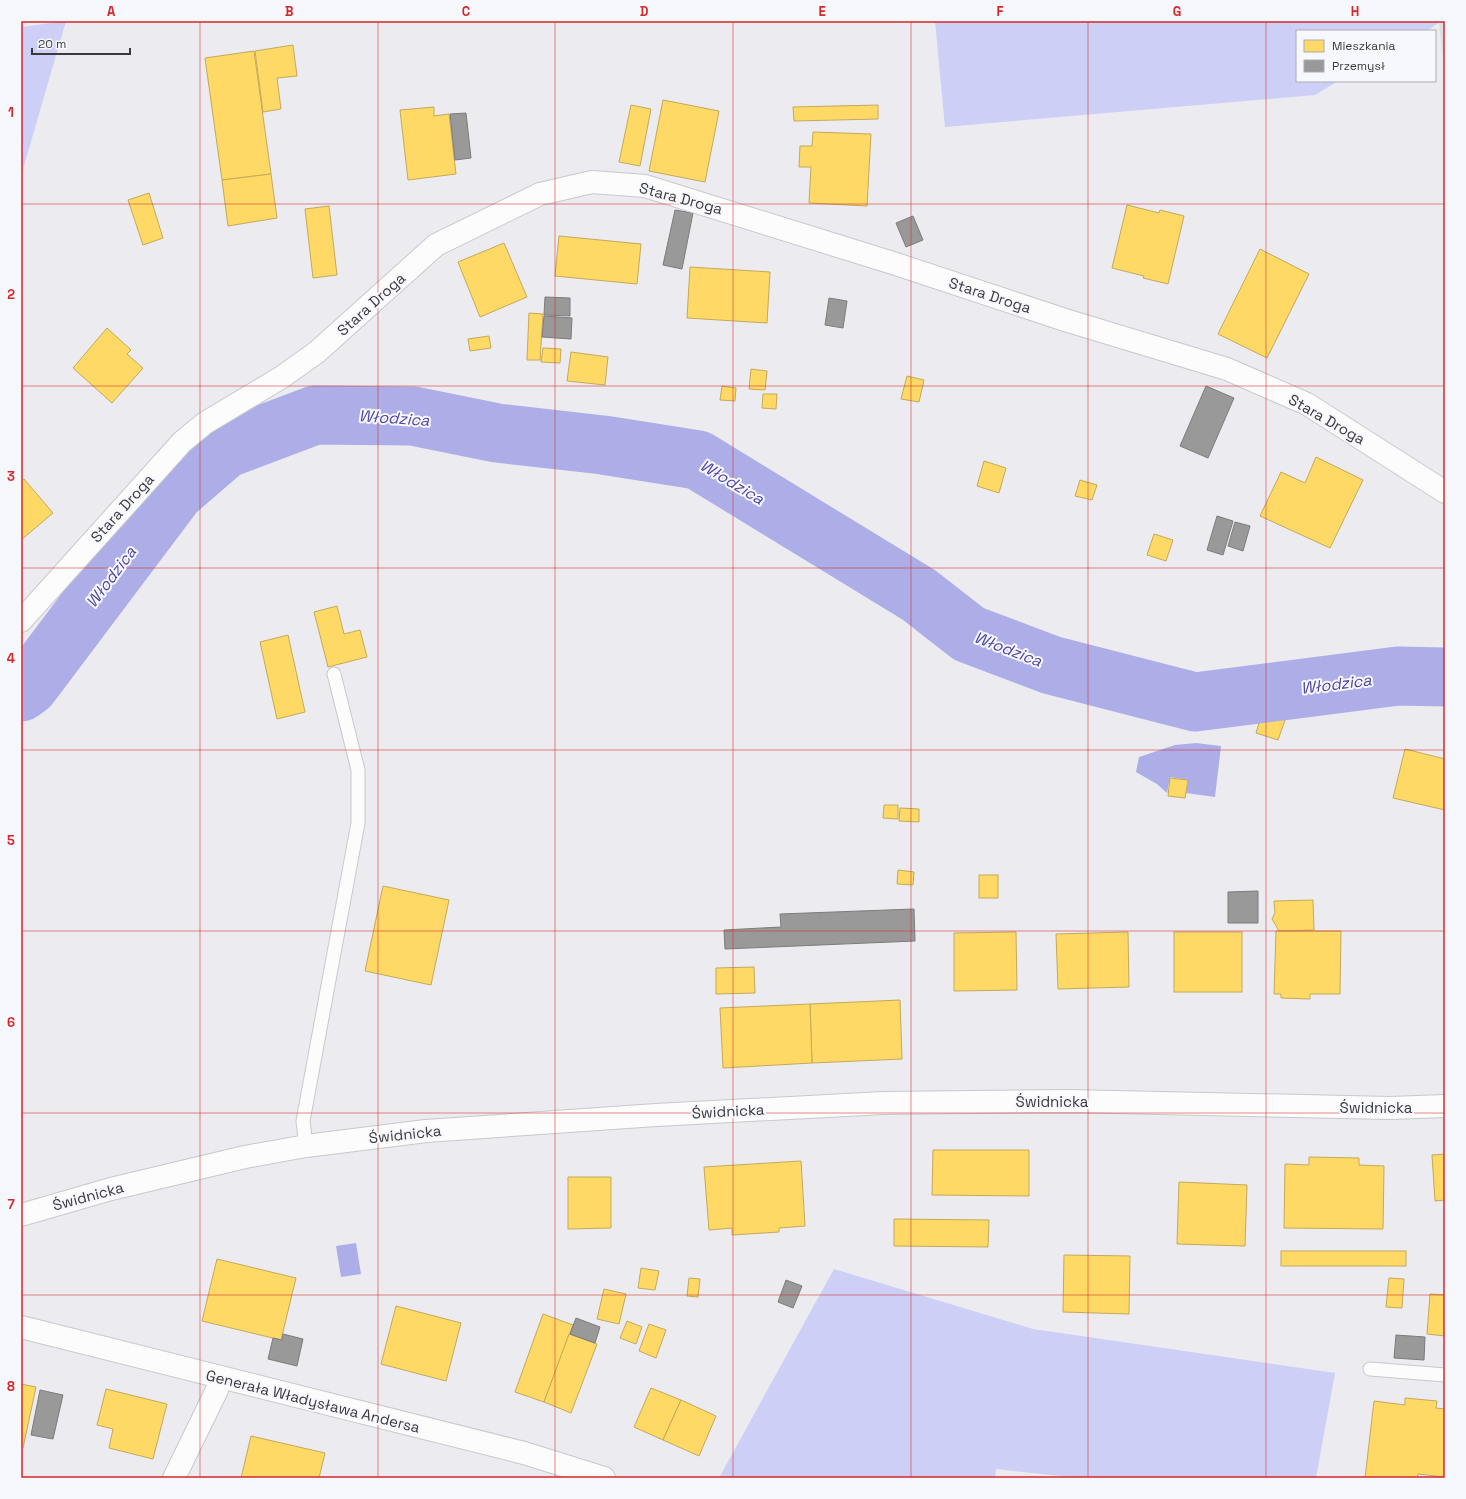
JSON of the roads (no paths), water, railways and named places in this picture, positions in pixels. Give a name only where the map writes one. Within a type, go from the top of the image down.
[{"type":"street","name":"Stara Droga","points":[[21,621],[182,442],[205,423],[282,377],[317,352],[436,245],[540,194],[592,182],[645,186],[896,264],[1065,320],[1227,369],[1307,404],[1445,492]]},
{"type":"street","name":"Świdnicka","points":[[21,1215],[111,1189],[246,1156],[306,1146],[426,1131],[656,1115],[884,1103],[1070,1101],[1390,1108],[1445,1106]]},
{"type":"street","name":"Generała Władysława Andersa","points":[[21,1327],[524,1453],[604,1478]]},
{"type":"street","points":[[174,1478],[216,1392],[220,1378]]},
{"type":"lane","points":[[306,1146],[303,1121],[358,823],[358,770],[334,674]]},
{"type":"lane","points":[[1370,1369],[1445,1376]]},
{"type":"waterway","name":"Włodzica","points":[[21,692],[29,686],[175,492],[225,449],[315,415],[413,416],[497,433],[603,445],[698,460],[919,595],[969,634],[1051,665],[1195,702],[1398,676],[1445,677]]}]
